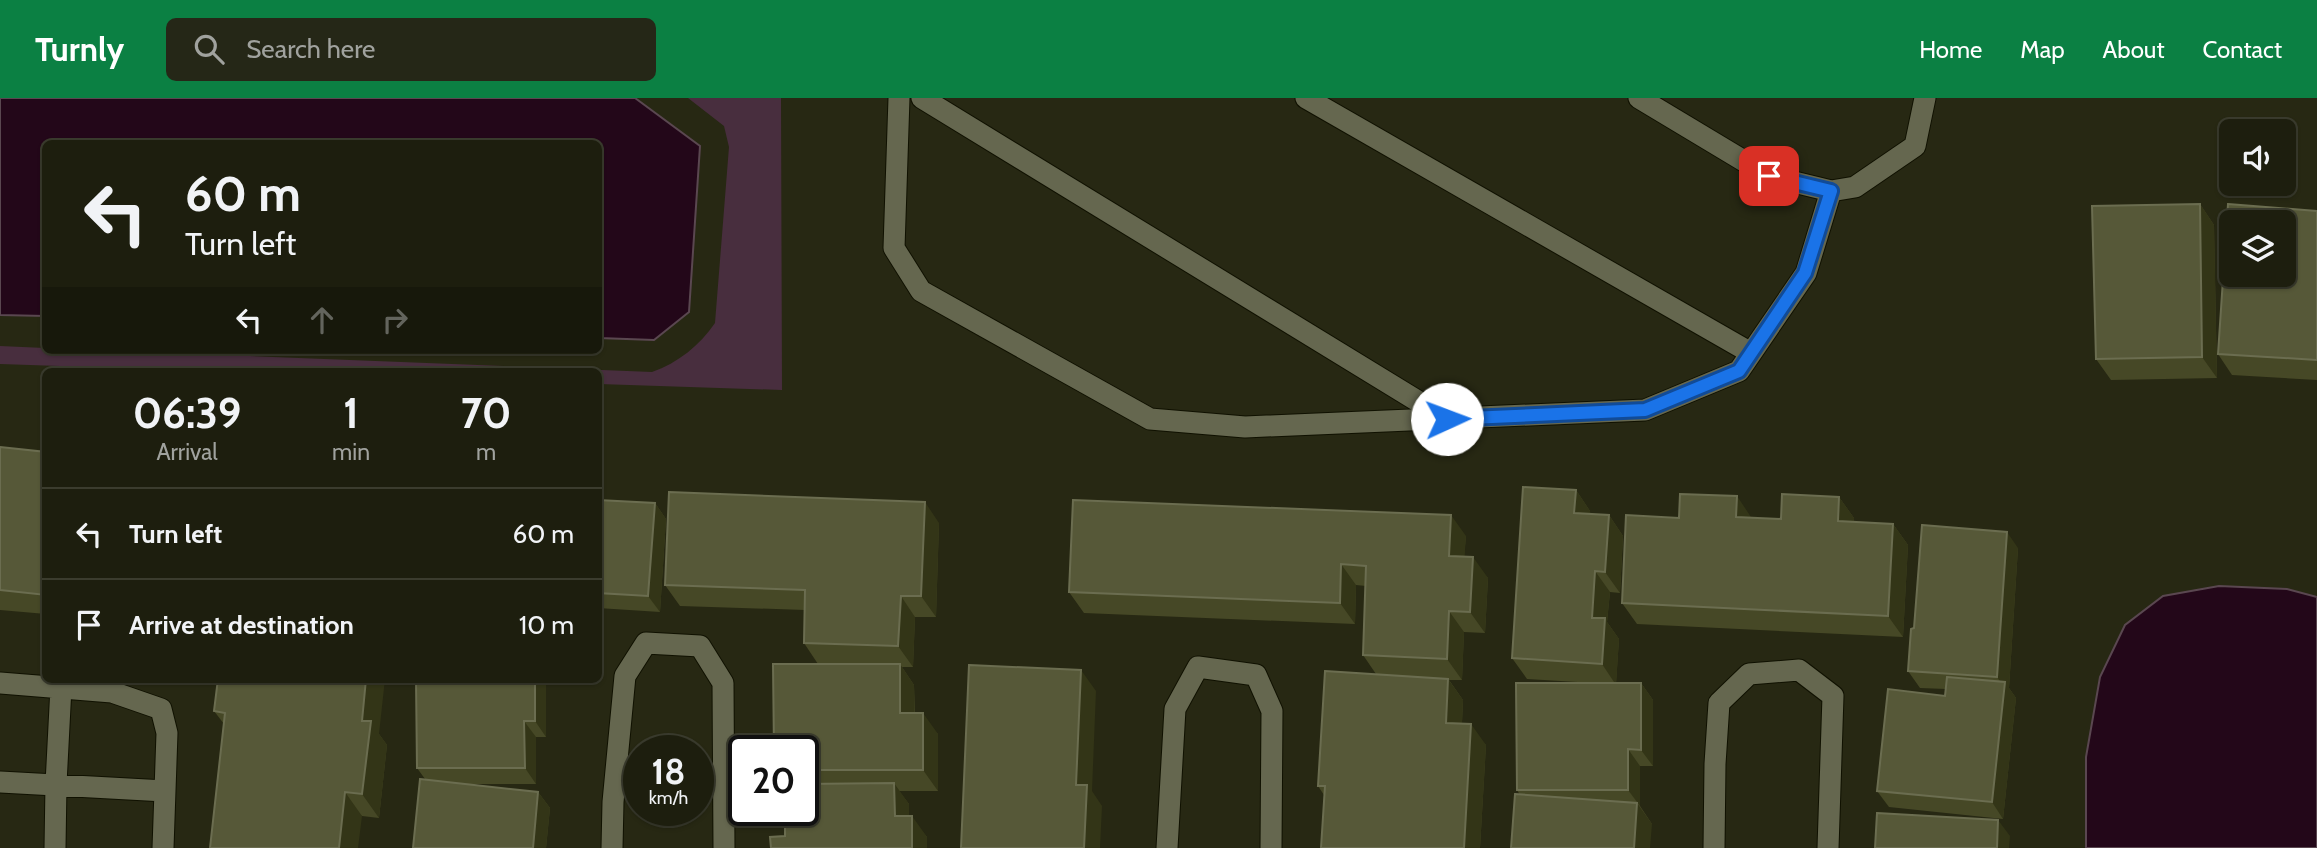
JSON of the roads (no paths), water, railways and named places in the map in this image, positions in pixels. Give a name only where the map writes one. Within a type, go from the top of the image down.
[{"type":"street","points":[[899,98],[894,248],[921,291],[1150,419],[1245,427],[1645,410],[1739,371],[1805,273],[1831,191]]},
{"type":"street","points":[[922,98],[1447,419]]},
{"type":"street","points":[[1306,98],[1751,353]]},
{"type":"street","points":[[1639,98],[1769,176],[1831,191],[1854,187],[1915,146],[1925,98]]},
{"type":"street","points":[[612,848],[613,802],[625,676],[646,643],[700,646],[723,683],[724,848]]},
{"type":"street","points":[[1167,848],[1175,709],[1198,667],[1256,675],[1272,711],[1271,848]]},
{"type":"street","points":[[1714,848],[1719,703],[1749,674],[1799,670],[1833,696],[1828,848]]},
{"type":"street","points":[[0,683],[112,692],[161,709],[167,733],[163,848]]},
{"type":"street","points":[[55,848],[61,687]]},
{"type":"street","points":[[0,782],[165,791]]}]
